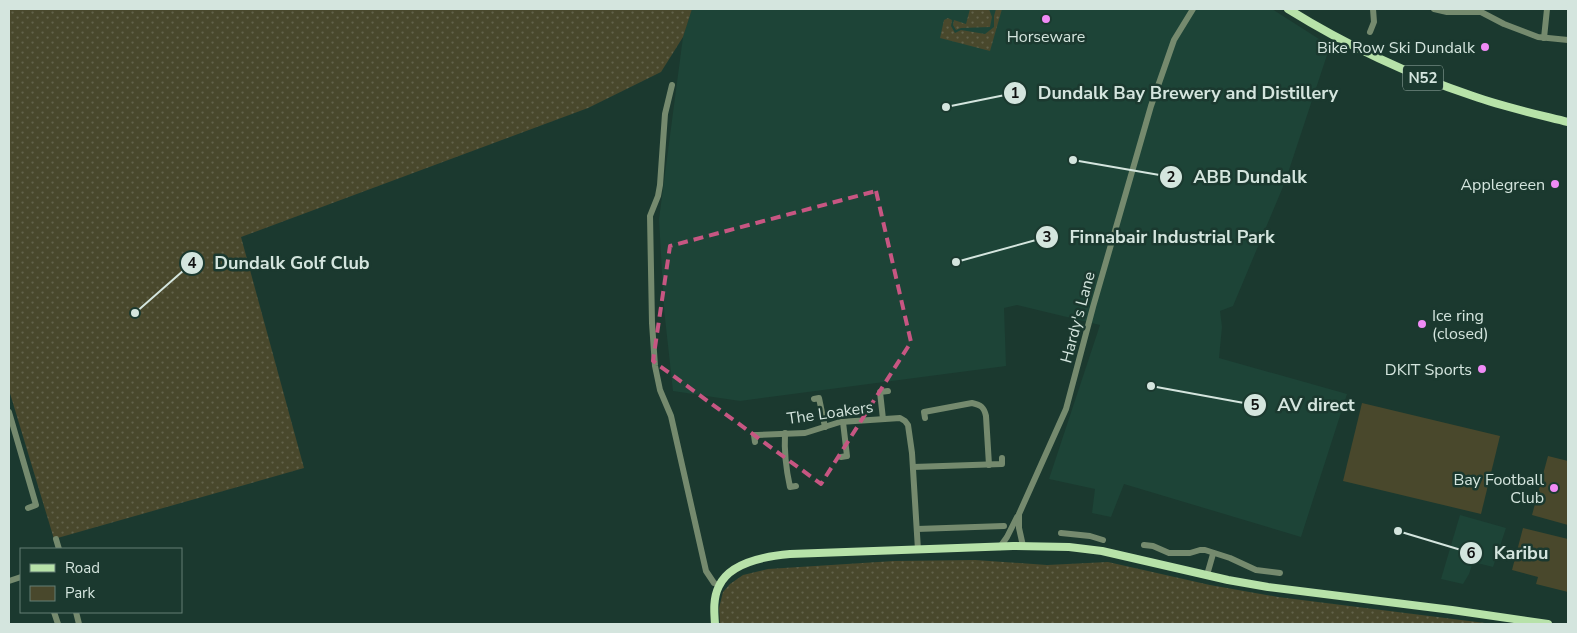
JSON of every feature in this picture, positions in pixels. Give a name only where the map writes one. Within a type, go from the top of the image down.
[{"type":"main road","name":"N52","points":[[1288,9],[1336,37],[1412,74],[1496,104],[1568,122]]},
{"type":"main road","points":[[715,624],[714,605],[719,585],[733,570],[759,559],[790,554],[1023,546],[1074,547],[1102,551],[1207,575],[1303,592],[1548,624]]},
{"type":"street","name":"Hardy's Lane","points":[[1023,546],[1018,528],[1019,514],[1066,409],[1093,307],[1154,98],[1174,40],[1193,9]]},
{"type":"street","points":[[1370,32],[1374,22],[1373,9]]},
{"type":"street","points":[[1434,9],[1447,12],[1481,10],[1504,24],[1544,38],[1568,40]]},
{"type":"street","points":[[1544,38],[1547,9]]},
{"type":"street","points":[[672,84],[665,114],[659,190],[650,216],[652,323],[655,366],[660,390],[671,416],[706,571],[714,583],[719,585]]},
{"type":"street","points":[[883,419],[880,392],[888,390]]},
{"type":"street","points":[[814,399],[819,398],[825,427]]},
{"type":"street","points":[[925,418],[924,412],[972,403],[980,405],[984,409],[986,416],[989,464]]},
{"type":"street","points":[[9,412],[36,505],[28,508]]},
{"type":"street","name":"The Loakers","points":[[755,442],[754,435],[805,433],[843,422],[900,418],[905,421],[908,425],[913,467],[918,550]]},
{"type":"street","points":[[841,457],[847,456],[843,422]]},
{"type":"street","points":[[785,434],[784,450],[787,476],[790,487],[796,486]]},
{"type":"street","points":[[913,467],[1002,464],[1002,458]]},
{"type":"street","points":[[1000,547],[1008,537],[1019,514]]},
{"type":"street","points":[[917,529],[1004,526]]},
{"type":"street","points":[[1061,533],[1090,536],[1103,540]]},
{"type":"street","points":[[1074,547],[1078,535]]},
{"type":"street","points":[[56,538],[60,548]]},
{"type":"street","points":[[1144,545],[1153,546],[1169,553],[1190,553],[1200,550],[1230,558],[1256,570],[1280,574]]},
{"type":"street","points":[[1207,575],[1212,554]]},
{"type":"highlighted area","points":[[876,191],[911,342],[821,484],[653,361],[670,246]]},
{"type":"shaded area","points":[[692,9],[1272,9],[1330,46],[1285,182],[1233,306],[1220,311],[1222,327],[1219,358],[1347,394],[1301,537],[1124,484],[1111,517],[1092,513],[1095,489],[1049,479],[1100,325],[1017,305],[1004,308],[1006,366],[740,401],[673,391],[664,309],[659,219],[683,37]]},
{"type":"shaded area","points":[[1460,515],[1506,528],[1493,567],[1473,562],[1463,584],[1441,579]]},
{"type":"green space","points":[[9,9],[692,9],[683,37],[661,72],[588,108],[241,237],[304,468],[54,539],[9,390]]},
{"type":"green space","points":[[970,9],[989,9],[992,17],[990,27],[961,28],[956,30],[953,25],[954,20],[966,24]]},
{"type":"green space","points":[[996,9],[1002,9],[990,51],[940,38],[944,20],[948,18],[952,20],[951,26],[955,33],[961,30],[985,34],[994,27]]},
{"type":"green space","points":[[1362,403],[1500,436],[1481,514],[1343,481]]},
{"type":"green space","name":"Bay Football Club","points":[[1548,456],[1568,461],[1568,525],[1532,515]]},
{"type":"green space","points":[[1523,528],[1568,539],[1568,592],[1536,584],[1538,577],[1512,570]]},
{"type":"green space","points":[[975,560],[1047,565],[1108,562],[1210,585],[1278,597],[1493,624],[720,624],[719,608],[723,592],[730,584],[743,575],[768,569],[894,561]]},
{"type":"place","name":"Horseware","points":[[1046,19]]},
{"type":"place","name":"Bike Row Ski Dundalk","points":[[1485,47]]},
{"type":"place","name":"Dundalk Bay Brewery and Distillery","points":[[946,107]]},
{"type":"place","name":"ABB Dundalk","points":[[1073,160]]},
{"type":"place","name":"Applegreen","points":[[1555,184]]},
{"type":"place","name":"Finnabair Industrial Park","points":[[956,262]]},
{"type":"place","name":"Dundalk Golf Club","points":[[135,313]]},
{"type":"place","name":"Ice ring (closed)","points":[[1422,324]]},
{"type":"place","name":"DKIT Sports","points":[[1482,369]]},
{"type":"place","name":"AV direct","points":[[1151,386]]},
{"type":"place","name":"Bay Football Club","points":[[1554,488]]},
{"type":"place","name":"Karibu","points":[[1398,531]]}]
